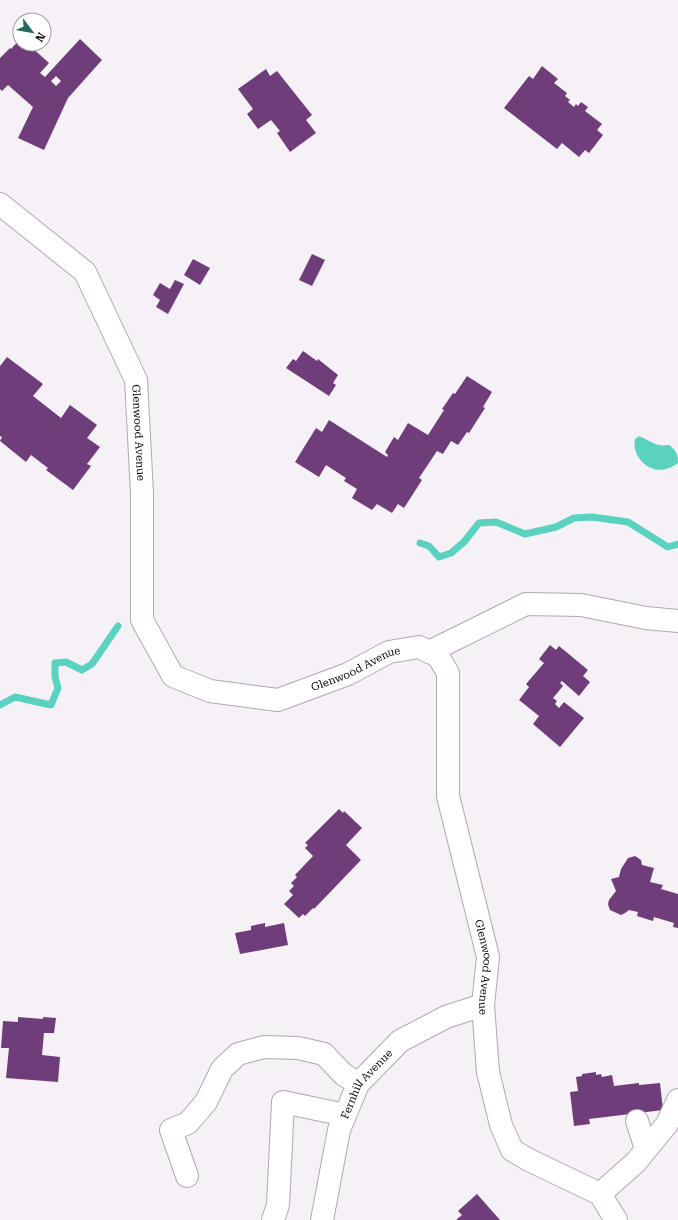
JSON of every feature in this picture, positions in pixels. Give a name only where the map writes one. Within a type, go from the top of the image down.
[{"type":"street","name":"Glenwood Avenue","points":[[0,204],[85,272],[136,380],[142,493],[142,620],[173,676],[210,691],[278,700],[348,674],[389,652],[419,647],[438,656],[448,673],[448,796],[488,957],[483,1005],[488,1072],[501,1124],[512,1150],[529,1160],[600,1194]]},
{"type":"street","points":[[429,652],[526,604],[581,605],[646,618],[678,621]]},
{"type":"street","name":"Fernhill Avenue","points":[[322,1220],[339,1130],[358,1084],[400,1041],[446,1017],[483,1005]]},
{"type":"street","points":[[187,1176],[171,1130],[188,1123],[206,1102],[222,1069],[238,1054],[264,1047],[298,1048],[324,1054],[343,1074],[358,1084]]},
{"type":"street","points":[[616,1220],[600,1194],[636,1162],[667,1124],[678,1100]]},
{"type":"street","points":[[273,1220],[278,1205],[283,1102],[345,1115]]},
{"type":"street","points":[[637,1121],[646,1149]]},
{"type":"shaded area","points":[[639,436],[653,443],[669,445],[676,452],[678,463],[669,468],[660,470],[653,469],[648,466],[636,452],[634,445],[635,439]]},
{"type":"building","points":[[80,39],[102,60],[68,98],[44,150],[18,138],[33,107],[8,85],[2,91],[0,89],[0,58],[10,48],[12,48],[12,52],[37,52],[49,63],[40,73],[45,77]],"holes":[[[56,76],[61,81],[56,86],[51,81]]]},
{"type":"building","points":[[542,66],[558,79],[554,83],[567,93],[565,96],[570,100],[568,102],[574,107],[576,104],[578,106],[581,102],[588,107],[585,111],[602,124],[597,130],[603,135],[589,153],[585,150],[579,157],[562,143],[557,149],[504,108],[529,76],[533,79]]},
{"type":"building","points":[[266,69],[270,76],[277,71],[312,115],[306,120],[316,133],[290,152],[277,133],[280,131],[271,120],[258,129],[247,114],[253,109],[238,89]]},
{"type":"building","points":[[312,254],[325,260],[312,286],[299,280]]},
{"type":"building","points":[[193,259],[210,268],[200,285],[184,275]]},
{"type":"building","points":[[175,280],[184,284],[168,314],[156,307],[160,300],[153,295],[160,283],[170,289]]},
{"type":"building","points":[[303,351],[317,361],[318,359],[338,375],[333,383],[336,385],[329,396],[286,368],[293,359],[296,361]]},
{"type":"building","points":[[7,357],[43,384],[33,396],[61,418],[70,405],[97,425],[87,438],[100,447],[87,464],[91,466],[73,490],[46,470],[48,468],[31,455],[26,462],[0,441],[2,437],[0,436],[0,366]]},
{"type":"building","points":[[467,376],[492,392],[483,407],[485,408],[469,433],[467,432],[458,445],[451,441],[443,454],[437,451],[419,478],[422,480],[404,508],[398,504],[392,513],[377,504],[372,510],[352,498],[357,489],[344,481],[346,478],[326,465],[319,477],[295,462],[316,428],[322,432],[329,420],[387,457],[388,455],[385,452],[394,437],[398,440],[408,423],[428,435],[444,410],[442,409],[453,393],[455,394]]},
{"type":"building","points":[[550,645],[556,650],[559,646],[588,670],[583,676],[590,682],[579,696],[562,681],[560,683],[563,686],[553,698],[557,701],[555,704],[559,708],[564,702],[584,718],[560,747],[533,724],[539,716],[519,700],[529,687],[526,684],[544,663],[539,659]]},
{"type":"building","points":[[339,809],[343,813],[344,811],[362,828],[346,845],[361,860],[314,909],[313,908],[305,916],[303,914],[299,918],[284,904],[293,895],[289,891],[294,886],[291,883],[297,877],[295,875],[313,856],[305,848],[308,845],[305,843]]},
{"type":"building","points":[[635,856],[641,860],[642,865],[654,868],[650,882],[663,885],[661,889],[678,894],[678,928],[673,927],[674,923],[654,917],[653,921],[637,916],[638,912],[629,910],[621,915],[610,910],[608,904],[609,900],[616,891],[611,879],[619,877],[621,869],[628,858]]},
{"type":"building","points":[[265,923],[265,927],[284,923],[288,945],[240,954],[235,933],[251,930],[251,926]]},
{"type":"building","points":[[18,1017],[43,1019],[43,1017],[56,1018],[54,1033],[44,1033],[42,1055],[60,1057],[58,1082],[6,1078],[9,1048],[1,1048],[3,1021],[18,1022]]},
{"type":"building","points":[[596,1072],[596,1075],[601,1074],[602,1077],[612,1075],[614,1086],[639,1083],[639,1085],[660,1083],[663,1110],[589,1119],[590,1124],[574,1126],[570,1092],[578,1091],[576,1077],[582,1076],[582,1074]]},
{"type":"building","points":[[477,1194],[500,1220],[456,1220],[462,1215],[458,1211]]},
{"type":"waterway","points":[[420,543],[429,546],[439,557],[451,553],[464,542],[479,523],[496,522],[525,534],[556,527],[574,518],[592,517],[628,522],[668,547],[678,544]]},
{"type":"waterway","points":[[0,705],[15,697],[51,705],[58,688],[55,677],[55,663],[66,662],[82,670],[92,664],[118,626]]}]
